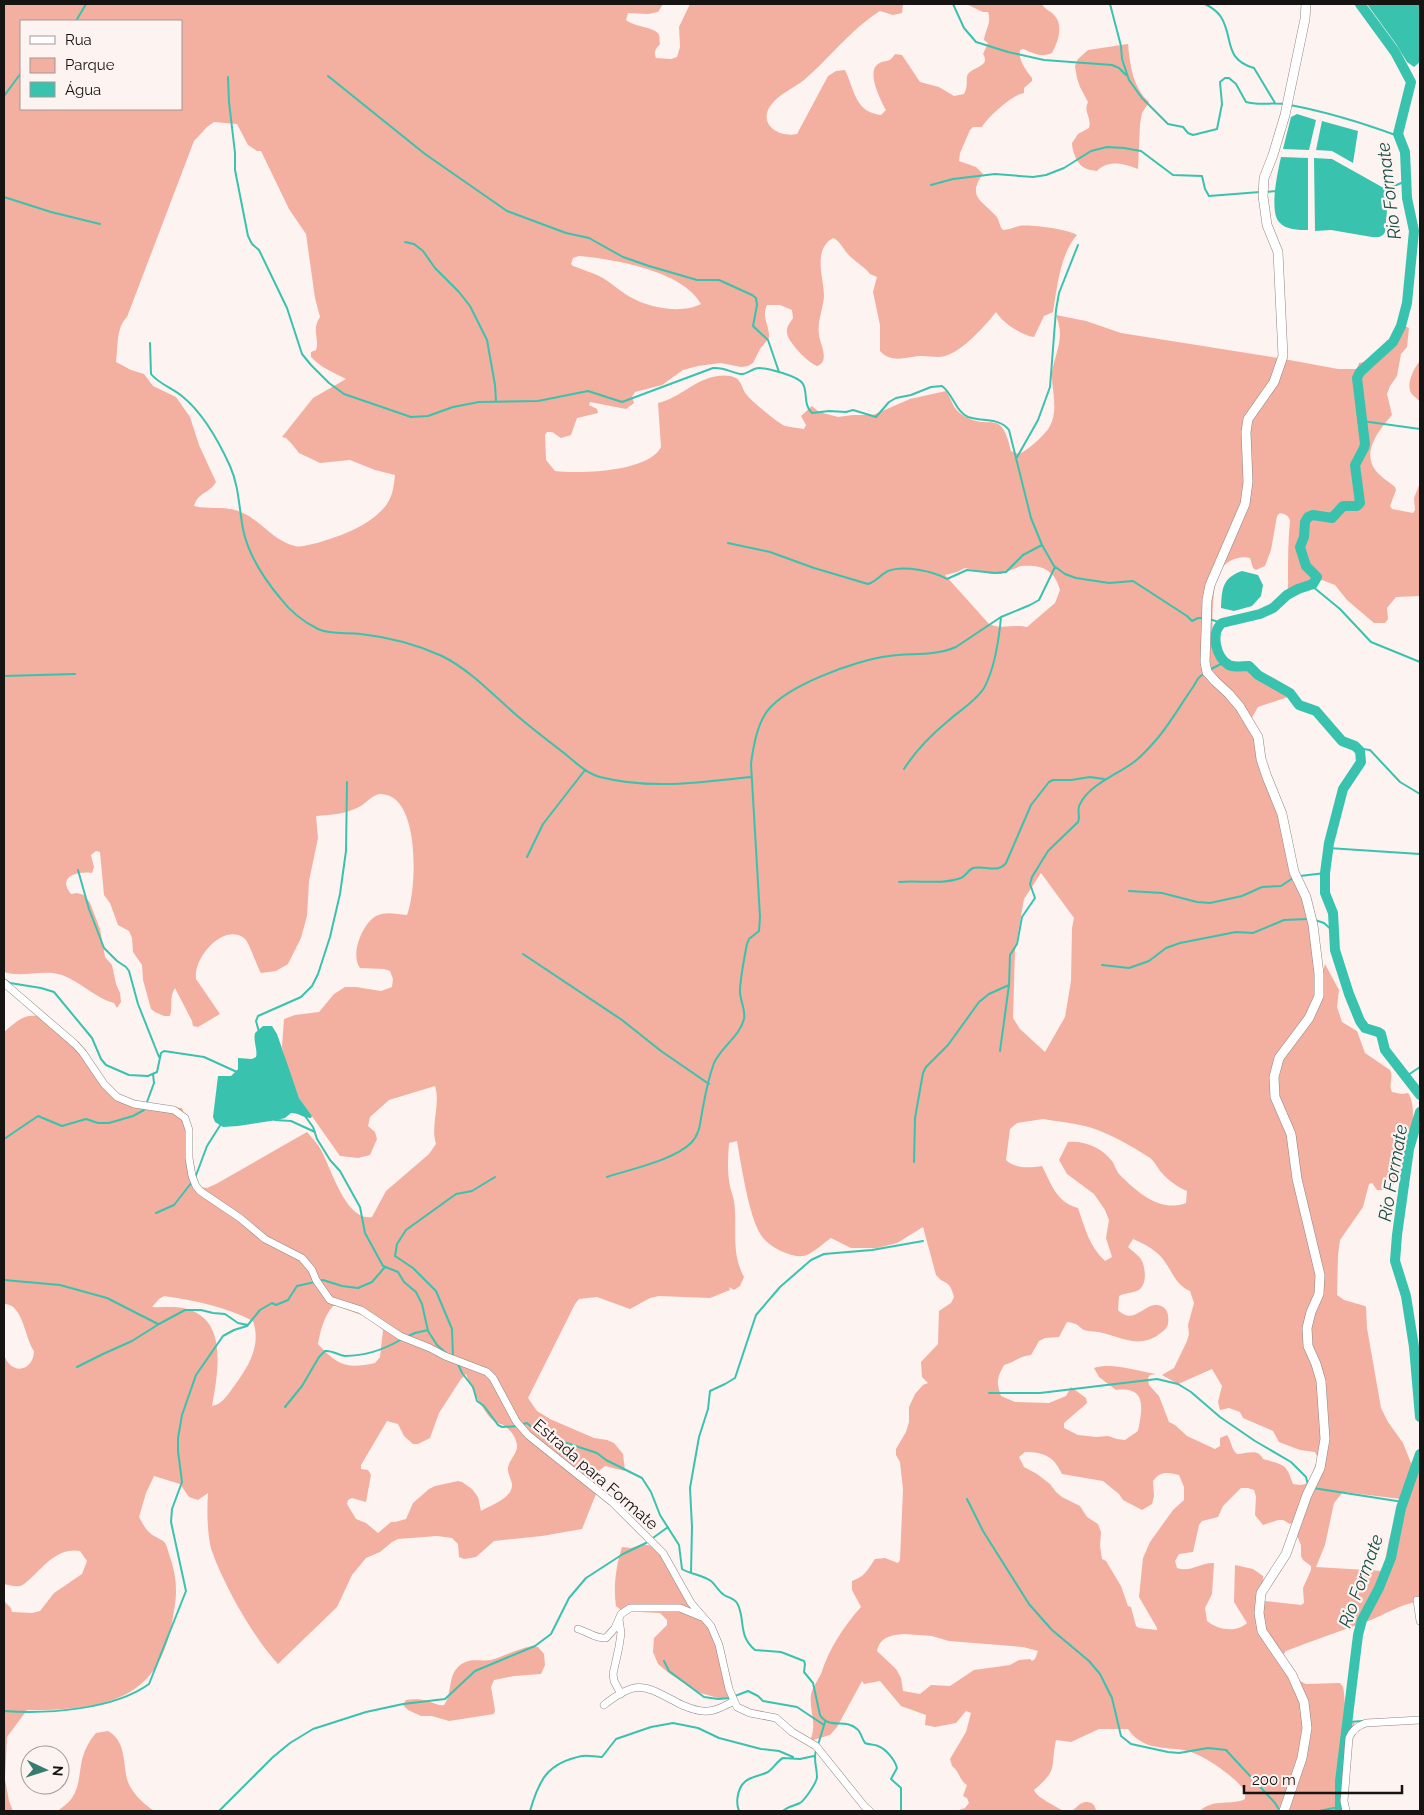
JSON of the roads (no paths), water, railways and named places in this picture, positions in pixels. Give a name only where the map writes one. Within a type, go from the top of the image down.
[{"type":"main road","points":[[1284,1811],[1302,1758],[1307,1728],[1304,1702],[1292,1675],[1262,1631],[1259,1613],[1261,1593],[1286,1554],[1307,1495],[1320,1468],[1325,1439],[1321,1381],[1308,1346],[1307,1328],[1311,1312],[1319,1294],[1320,1275],[1297,1179],[1291,1134],[1276,1097],[1274,1077],[1279,1058],[1309,1018],[1319,996],[1320,974],[1313,925],[1306,897],[1294,872],[1282,814],[1261,759],[1258,737],[1230,694],[1215,682],[1207,672],[1205,662],[1207,600],[1210,585],[1248,493],[1246,432],[1248,419],[1274,382],[1283,356],[1278,252],[1267,225],[1263,196],[1264,178],[1285,115],[1305,19],[1306,4]]},
{"type":"street","name":"Estrada para Formate","points":[[4,984],[75,1044],[104,1084],[117,1098],[134,1104],[166,1108],[181,1114],[185,1118],[189,1130],[189,1158],[196,1186],[265,1239],[302,1258],[312,1270],[316,1280],[330,1300],[361,1310],[400,1336],[487,1372],[493,1378],[516,1421],[528,1435],[612,1502],[669,1560],[691,1603],[712,1626],[734,1701]]},
{"type":"street","points":[[1417,1600],[1420,1621]]},
{"type":"street","points":[[578,1629],[588,1632],[597,1638],[606,1638],[615,1628],[624,1611],[630,1608],[667,1607],[686,1610],[707,1620]]},
{"type":"street","points":[[619,1618],[621,1633],[613,1674],[614,1681],[622,1694]]},
{"type":"street","points":[[604,1705],[636,1688],[647,1688],[664,1694],[688,1708],[702,1711],[715,1710],[734,1701],[738,1707],[750,1713],[776,1718],[792,1732],[816,1746],[870,1811]]},
{"type":"street","points":[[1346,1811],[1345,1793],[1351,1732],[1366,1723],[1420,1720]]},
{"type":"water","points":[[1367,4],[1420,4],[1420,62],[1414,67],[1407,62]]},
{"type":"water","points":[[1297,114],[1316,120],[1309,150],[1283,149],[1291,117]]},
{"type":"water","points":[[1322,121],[1358,131],[1353,163],[1332,151],[1316,150]]},
{"type":"water","points":[[1281,157],[1308,158],[1308,230],[1296,230],[1285,227],[1276,217],[1274,200]]},
{"type":"water","points":[[1314,158],[1332,159],[1389,189],[1385,232],[1382,235],[1372,237],[1331,230],[1315,231]]},
{"type":"water","points":[[1242,571],[1258,575],[1263,585],[1261,596],[1252,606],[1234,611],[1221,608],[1224,585],[1230,577]]},
{"type":"water","points":[[263,1026],[272,1026],[277,1034],[299,1098],[312,1116],[308,1118],[291,1113],[285,1118],[277,1120],[223,1127],[215,1122],[213,1117],[218,1076],[231,1076],[238,1069],[238,1058],[252,1059],[256,1057],[255,1033]]},
{"type":"waterway","points":[[77,20],[86,4]]},
{"type":"waterway","points":[[953,4],[964,28],[976,42],[1044,60],[1112,65],[1119,68],[1126,75]]},
{"type":"waterway","points":[[1110,4],[1121,46],[1122,59],[1129,80],[1142,98],[1168,124],[1183,127],[1188,133],[1193,135],[1217,129],[1222,104],[1220,82],[1225,78],[1229,78],[1236,84],[1246,102],[1285,104]]},
{"type":"waterway","points":[[1205,4],[1214,9],[1221,17],[1233,53],[1244,64],[1254,68],[1275,103]]},
{"type":"waterway","name":"Rio Formate","points":[[1360,4],[1395,52],[1411,82],[1398,134],[1405,152],[1407,198],[1414,231],[1407,303],[1401,326],[1393,342],[1360,372],[1357,378],[1365,444],[1355,465],[1360,503],[1357,506],[1343,506],[1332,518],[1313,515],[1308,517],[1305,522],[1304,537],[1300,547],[1306,566],[1317,577],[1313,584],[1287,595],[1273,608],[1260,614],[1222,623],[1216,633],[1216,645],[1224,662],[1234,666],[1249,666],[1258,675],[1290,693],[1299,705],[1316,711],[1342,741],[1355,746],[1360,751],[1361,762],[1343,789],[1329,843],[1325,873],[1325,893],[1333,913],[1335,950],[1360,1021],[1365,1028],[1381,1034],[1385,1050],[1420,1095]]},
{"type":"waterway","points":[[4,96],[20,74]]},
{"type":"waterway","points":[[328,76],[425,154],[507,211],[566,233],[589,238],[623,257],[649,266],[697,280],[719,280],[752,295],[756,298],[757,305],[753,326],[768,340],[779,372]]},
{"type":"waterway","points":[[228,77],[235,170],[248,236],[252,244],[259,250],[287,308],[302,354],[329,383],[344,394],[411,417],[428,416],[453,407],[479,402],[538,401],[588,391],[622,402],[713,368],[743,374],[759,368],[782,373],[800,381],[803,384],[809,410],[812,413],[853,410],[876,417],[889,402],[896,398],[911,395],[931,387],[942,386],[964,415],[995,421],[1009,430],[1031,518],[1042,545],[1054,566],[1065,574],[1076,578],[1109,583],[1133,581],[1192,621],[1204,618]]},
{"type":"waterway","points":[[1290,105],[1345,118],[1398,136]]},
{"type":"waterway","points":[[931,185],[953,179],[995,174],[1033,177],[1046,175],[1064,168],[1091,151],[1107,147],[1141,151],[1173,175],[1202,176],[1209,196],[1260,192]]},
{"type":"waterway","points":[[1387,189],[1406,181]]},
{"type":"waterway","points":[[1265,192],[1278,191]]},
{"type":"waterway","points":[[4,197],[51,212],[100,224]]},
{"type":"waterway","points":[[405,242],[414,244],[423,251],[435,268],[470,306],[487,340],[496,401]]},
{"type":"waterway","points":[[1016,459],[1038,420],[1050,387],[1059,293],[1078,245]]},
{"type":"waterway","points":[[150,343],[151,374],[191,404],[210,429],[221,447],[233,474],[245,538],[253,557],[275,592],[303,620],[323,631],[381,637],[413,645],[442,656],[471,675],[520,718],[581,767],[600,777],[619,781],[657,784],[694,783],[751,777]]},
{"type":"waterway","points":[[1362,421],[1420,429]]},
{"type":"waterway","points":[[728,543],[770,552],[814,568],[868,584],[888,571],[895,569],[926,571],[947,579],[967,570],[995,573],[1006,572],[1023,555],[1042,545]]},
{"type":"waterway","points":[[607,1177],[663,1159],[691,1143],[698,1131],[714,1063],[742,1025],[744,1019],[740,993],[742,972],[747,944],[749,939],[759,931],[760,917],[751,764],[757,733],[764,716],[773,705],[786,695],[802,685],[839,669],[889,656],[932,653],[956,647],[1001,617],[1039,600],[1055,567]]},
{"type":"waterway","points":[[1312,586],[1340,609],[1371,642],[1420,662]]},
{"type":"waterway","points":[[904,769],[930,737],[981,693],[994,663],[1001,617]]},
{"type":"waterway","points":[[1209,619],[1222,623]]},
{"type":"waterway","points":[[1209,670],[1225,662]]},
{"type":"waterway","points":[[1000,1051],[1009,985],[1010,955],[1017,944],[1022,917],[1035,898],[1030,884],[1032,877],[1048,851],[1078,822],[1079,806],[1084,797],[1097,785],[1127,767],[1145,752],[1166,727],[1200,676],[1205,673]]},
{"type":"waterway","points":[[4,676],[75,674]]},
{"type":"waterway","points":[[1357,748],[1370,750],[1400,782],[1420,794]]},
{"type":"waterway","points":[[527,857],[543,824],[585,770]]},
{"type":"waterway","points":[[899,882],[954,880],[961,878],[973,868],[999,868],[1006,863],[1031,805],[1049,782],[1053,780],[1090,777],[1104,779]]},
{"type":"waterway","points":[[259,1032],[256,1021],[258,1016],[301,997],[312,986],[318,974],[330,937],[340,894],[346,851],[347,782]]},
{"type":"waterway","points":[[1328,848],[1420,854]]},
{"type":"waterway","points":[[78,870],[89,909],[104,948],[129,971],[138,1004],[159,1057]]},
{"type":"waterway","points":[[1300,876],[1325,873]]},
{"type":"waterway","points":[[1129,891],[1162,893],[1197,902],[1210,903],[1242,896],[1262,887],[1281,886],[1293,878]]},
{"type":"waterway","points":[[1102,965],[1129,968],[1149,961],[1166,948],[1180,943],[1236,932],[1253,933],[1284,920],[1308,919]]},
{"type":"waterway","points":[[1315,920],[1324,923],[1334,932]]},
{"type":"waterway","points":[[523,954],[622,1020],[661,1051],[709,1084]]},
{"type":"waterway","points":[[4,979],[10,983],[54,992],[92,1038],[101,1059],[106,1065],[129,1075],[148,1076],[157,1072],[161,1053],[164,1051],[204,1057],[237,1072]]},
{"type":"waterway","points":[[914,1162],[915,1118],[923,1073],[926,1067],[948,1045],[979,1002],[989,994],[1009,985]]},
{"type":"waterway","points":[[1405,1077],[1420,1067]]},
{"type":"waterway","points":[[4,1139],[38,1116],[62,1126],[86,1119],[98,1123],[109,1123],[133,1116],[144,1110],[154,1083],[153,1074]]},
{"type":"waterway","name":"Rio Formate","points":[[1420,1112],[1409,1149],[1395,1261],[1406,1296],[1414,1347],[1420,1417]]},
{"type":"waterway","points":[[305,1116],[313,1127],[317,1139],[330,1160],[340,1171],[360,1207],[365,1233],[383,1266],[398,1272],[404,1282],[416,1292],[422,1304],[428,1331],[437,1345],[446,1353]]},
{"type":"waterway","points":[[275,1120],[291,1121],[315,1132]]},
{"type":"waterway","points":[[195,1178],[207,1146],[221,1124]]},
{"type":"waterway","points":[[453,1356],[452,1329],[436,1291],[413,1268],[395,1256],[397,1244],[406,1230],[456,1194],[472,1191],[495,1177]]},
{"type":"waterway","points":[[156,1213],[174,1205],[192,1182]]},
{"type":"waterway","points":[[691,1573],[692,1527],[690,1488],[699,1437],[708,1409],[710,1391],[735,1378],[756,1315],[780,1287],[811,1260],[824,1254],[872,1250],[923,1241]]},
{"type":"waterway","points":[[319,1281],[323,1280],[342,1286],[358,1288],[372,1282],[385,1267]]},
{"type":"waterway","points":[[4,1280],[60,1285],[107,1298],[158,1324]]},
{"type":"waterway","points":[[4,1711],[59,1711],[99,1705],[134,1693],[149,1684],[186,1591],[171,1522],[172,1509],[182,1482],[178,1438],[182,1415],[196,1375],[223,1336],[247,1326],[260,1310],[272,1303],[276,1305],[288,1300],[297,1286],[315,1282]]},
{"type":"waterway","points":[[77,1367],[132,1341],[185,1310],[201,1310],[225,1314],[238,1323],[248,1325]]},
{"type":"waterway","points":[[406,1337],[428,1330]]},
{"type":"waterway","points":[[285,1407],[302,1386],[319,1357],[325,1351],[345,1356],[360,1355],[382,1349],[402,1339]]},
{"type":"waterway","points":[[458,1364],[462,1373],[473,1387],[477,1401],[484,1406],[498,1425],[502,1427],[519,1426]]},
{"type":"waterway","points":[[989,1393],[1040,1393],[1157,1379],[1178,1384],[1191,1392],[1220,1417],[1255,1441],[1291,1462],[1306,1477],[1308,1485]]},
{"type":"waterway","points":[[523,1424],[527,1423],[539,1434],[597,1453],[606,1460],[642,1478],[651,1492],[660,1515],[679,1545],[682,1569],[708,1579],[722,1593],[736,1601],[740,1609],[744,1632],[749,1644],[755,1650],[781,1652],[804,1661],[804,1672],[813,1683],[820,1715],[828,1722],[853,1726],[858,1730],[865,1743],[881,1747],[890,1755],[897,1768],[891,1779],[901,1788],[901,1811]]},
{"type":"waterway","name":"Rio Formate","points":[[1340,1811],[1340,1781],[1358,1635],[1362,1620],[1379,1588],[1391,1558],[1401,1508],[1420,1454]]},
{"type":"waterway","points":[[1313,1488],[1403,1502]]},
{"type":"waterway","points":[[967,1499],[983,1531],[1029,1604],[1052,1630],[1089,1661],[1100,1674],[1112,1698],[1121,1736],[1131,1744],[1168,1752],[1179,1753],[1208,1748],[1226,1750],[1275,1803],[1280,1811]]},
{"type":"waterway","points":[[219,1811],[273,1757],[290,1743],[313,1729],[366,1712],[403,1704],[445,1699],[475,1671],[535,1646],[551,1634],[569,1598],[586,1578],[623,1554],[646,1543],[668,1527]]},
{"type":"waterway","points":[[664,1661],[669,1671],[704,1697],[731,1698]]},
{"type":"waterway","points":[[735,1696],[748,1691],[763,1701],[797,1707],[824,1725]]},
{"type":"waterway","points":[[1348,1722],[1363,1721]]},
{"type":"waterway","points":[[818,1745],[825,1722]]},
{"type":"waterway","points":[[530,1811],[541,1782],[546,1774],[560,1763],[582,1756],[602,1757],[616,1739],[651,1727],[673,1723],[698,1728],[719,1738],[761,1749],[779,1751],[793,1757]]},
{"type":"waterway","points":[[783,1811],[800,1803],[808,1795],[815,1783],[817,1777],[816,1750]]},
{"type":"waterway","points":[[739,1811],[738,1793],[745,1781],[768,1772],[783,1758],[800,1759],[814,1756]]},
{"type":"waterway","points":[[1319,1811],[1339,1807]]}]
